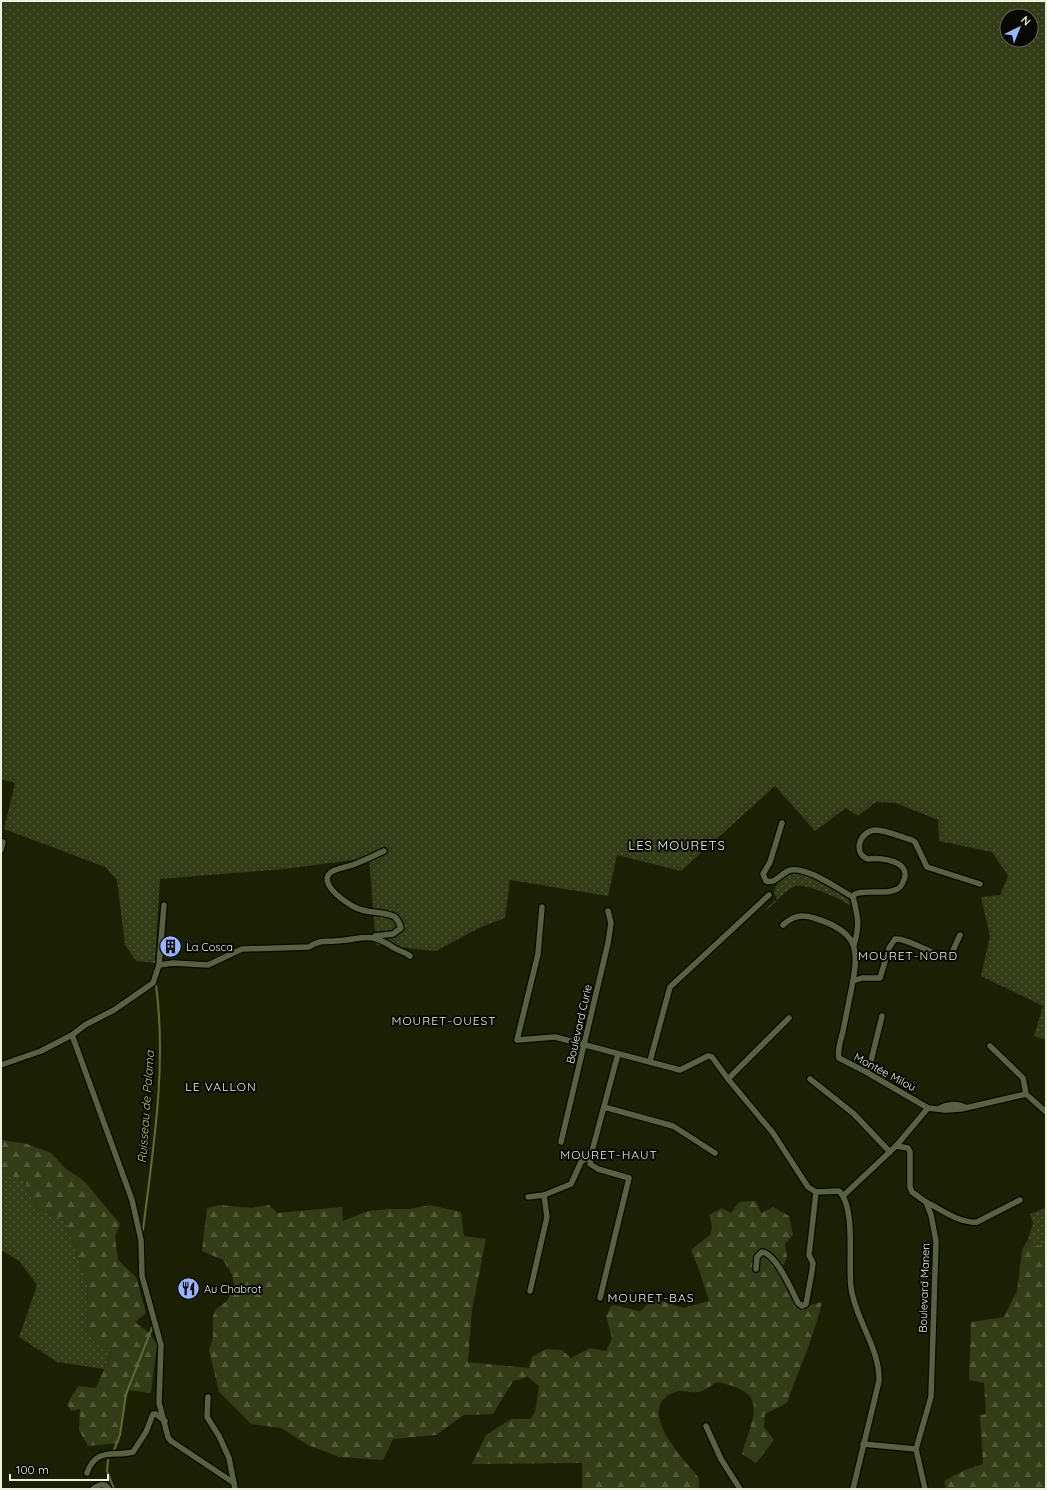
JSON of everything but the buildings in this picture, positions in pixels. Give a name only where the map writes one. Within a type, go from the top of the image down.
[{"type":"street","points":[[782,823],[770,862],[763,874],[766,881],[771,882],[776,880],[787,871],[800,870],[853,897],[859,892],[894,891],[901,886],[904,879],[904,870],[899,864],[882,858],[868,859],[861,854],[859,850],[860,840],[874,830],[915,842],[925,864],[930,869],[980,884]]},
{"type":"street","points":[[1,850],[3,842]]},
{"type":"street","points":[[160,965],[173,963],[208,965],[242,949],[309,947],[318,941],[336,941],[393,934],[401,928],[395,918],[360,910],[348,904],[330,889],[327,882],[328,876],[331,872],[384,851]]},
{"type":"street","points":[[650,1061],[670,986],[769,895]]},
{"type":"street","name":"Montée Milou","points":[[853,897],[859,921],[854,945],[856,963],[838,1055],[842,1061],[868,1073],[928,1108]]},
{"type":"street","points":[[1,1065],[35,1053],[72,1035],[85,1025],[114,1010],[152,983],[160,965],[164,905]]},
{"type":"street","points":[[542,907],[538,954],[517,1040],[555,1037],[680,1070],[708,1056],[712,1057],[728,1080],[773,1133],[808,1187],[816,1192],[835,1190],[844,1195],[850,1223],[851,1286],[853,1297],[879,1367],[879,1381],[853,1489]]},
{"type":"street","name":"Boulevard Curie","points":[[561,1142],[608,943],[611,923],[608,911]]},
{"type":"street","points":[[784,925],[796,916],[811,917],[832,923],[848,935],[854,945]]},
{"type":"street","points":[[853,981],[862,978],[880,978],[889,948],[894,939],[950,957],[960,935]]},
{"type":"street","points":[[366,937],[386,941],[393,948],[410,956]]},
{"type":"street","points":[[868,1073],[882,1016]]},
{"type":"street","points":[[728,1080],[788,1018]]},
{"type":"street","points":[[72,1035],[132,1200],[141,1240],[142,1276],[161,1345],[159,1403],[171,1441],[235,1486]]},
{"type":"street","points":[[990,1046],[1023,1078],[1026,1094],[1046,1112]]},
{"type":"street","points":[[600,1298],[629,1178],[598,1169],[590,1164],[591,1155],[618,1054]]},
{"type":"street","points":[[810,1079],[854,1114],[890,1152]]},
{"type":"street","points":[[844,1195],[896,1146],[928,1108],[940,1108],[945,1110],[975,1107],[1026,1094]]},
{"type":"street","points":[[604,1107],[673,1126],[715,1153]]},
{"type":"street","points":[[896,1146],[908,1148],[910,1155],[910,1187],[912,1192],[926,1202],[964,1221],[971,1223],[977,1222],[1020,1200]]},
{"type":"street","points":[[528,1197],[544,1195],[571,1184],[581,1162],[591,1155]]},
{"type":"street","points":[[756,1269],[758,1256],[762,1252],[768,1253],[775,1260],[798,1303],[802,1306],[806,1304],[813,1263],[808,1255],[816,1192]]},
{"type":"street","points":[[530,1291],[547,1217],[544,1195]]},
{"type":"street","name":"Boulevard Manen","points":[[916,1449],[931,1397],[936,1241],[931,1215],[926,1202]]},
{"type":"street","points":[[208,1396],[207,1417],[219,1436],[229,1458],[235,1486]]},
{"type":"street","points":[[87,1473],[94,1460],[107,1454],[133,1452],[146,1432],[153,1414],[156,1414],[165,1422]]},
{"type":"street","points":[[706,1426],[721,1459],[740,1489]]},
{"type":"street","points":[[864,1444],[916,1449],[925,1489]]},
{"type":"street","points":[[93,1489],[99,1485],[103,1485],[109,1489]]},
{"type":"green space","points":[[1,1],[1046,1],[1046,1040],[1034,1036],[1043,1006],[981,976],[990,936],[981,897],[1000,895],[1008,876],[992,852],[939,841],[938,820],[896,803],[876,802],[858,816],[846,808],[815,831],[775,786],[681,871],[617,855],[608,896],[510,880],[505,918],[479,928],[436,951],[376,945],[369,858],[284,869],[160,879],[155,963],[136,961],[125,945],[117,880],[105,867],[4,829],[15,783],[1,779]]},
{"type":"green space","points":[[799,872],[846,896],[851,904],[849,905],[831,895],[815,889],[796,886],[785,893],[767,910],[766,909],[777,899],[774,893],[779,880],[785,875]]},
{"type":"green space","points":[[1,1138],[3,1140],[27,1144],[51,1153],[65,1168],[84,1181],[120,1224],[115,1237],[118,1260],[136,1277],[146,1313],[135,1322],[149,1333],[157,1344],[151,1393],[129,1390],[123,1407],[119,1443],[88,1446],[79,1430],[80,1409],[71,1411],[67,1404],[78,1386],[96,1388],[112,1351],[95,1343],[86,1329],[88,1285],[65,1220],[36,1208],[25,1180],[1,1174]]},
{"type":"green space","points":[[1,1174],[25,1180],[36,1208],[65,1220],[88,1285],[86,1329],[95,1343],[112,1350],[104,1369],[57,1362],[19,1337],[37,1285],[19,1261],[1,1250]]},
{"type":"green space","points":[[756,1201],[761,1213],[773,1207],[789,1216],[793,1235],[785,1244],[787,1257],[783,1266],[798,1293],[802,1307],[822,1302],[811,1340],[787,1403],[765,1414],[764,1427],[774,1440],[756,1463],[742,1454],[753,1417],[754,1407],[752,1399],[745,1392],[717,1382],[698,1392],[675,1392],[666,1397],[660,1406],[659,1416],[662,1427],[676,1450],[698,1477],[699,1489],[582,1489],[582,1463],[472,1464],[486,1435],[511,1419],[530,1419],[535,1412],[539,1386],[528,1377],[513,1381],[493,1414],[464,1415],[436,1435],[393,1439],[383,1460],[339,1457],[308,1445],[281,1428],[251,1424],[219,1392],[209,1350],[213,1338],[213,1316],[216,1309],[227,1301],[234,1286],[232,1274],[223,1260],[202,1251],[207,1208],[220,1205],[251,1208],[269,1205],[277,1213],[342,1207],[343,1221],[368,1211],[410,1209],[430,1205],[461,1212],[464,1236],[486,1239],[472,1310],[468,1362],[529,1368],[532,1357],[546,1349],[562,1350],[571,1358],[590,1348],[606,1351],[612,1338],[606,1316],[612,1305],[640,1311],[655,1299],[683,1308],[709,1301],[691,1250],[711,1234],[712,1226],[709,1215],[722,1208],[731,1213],[739,1202]]},
{"type":"green space","points":[[1046,1208],[1046,1241],[1039,1246],[1028,1239],[1033,1223],[1030,1214]]},
{"type":"green space","points":[[1028,1239],[1039,1246],[1046,1241],[1046,1489],[946,1489],[944,1481],[965,1470],[983,1464],[980,1415],[986,1414],[984,1383],[969,1380],[971,1322],[1004,1317],[1017,1291],[1022,1250]]},
{"type":"waterway","name":"Ruisseau de Palama","points":[[143,1230],[154,1139],[159,1077],[160,1046],[156,985]]},
{"type":"waterway","name":"Ruisseau de Palama","points":[[114,1450],[120,1435],[126,1394],[152,1328]]},
{"type":"waterway","name":"Ruisseau de Palama","points":[[108,1460],[107,1471],[114,1489]]},
{"type":"place","name":"La Cosca","points":[[171,947]]},
{"type":"place","name":"Au Chabrot","points":[[189,1289]]},
{"type":"district","name":"LES MOURETS","points":[[677,845]]},
{"type":"district","name":"MOURET-NORD","points":[[908,956]]},
{"type":"district","name":"MOURET-OUEST","points":[[444,1021]]},
{"type":"district","name":"LE VALLON","points":[[221,1087]]},
{"type":"district","name":"MOURET-HAUT","points":[[609,1155]]},
{"type":"district","name":"MOURET-BAS","points":[[651,1298]]}]
